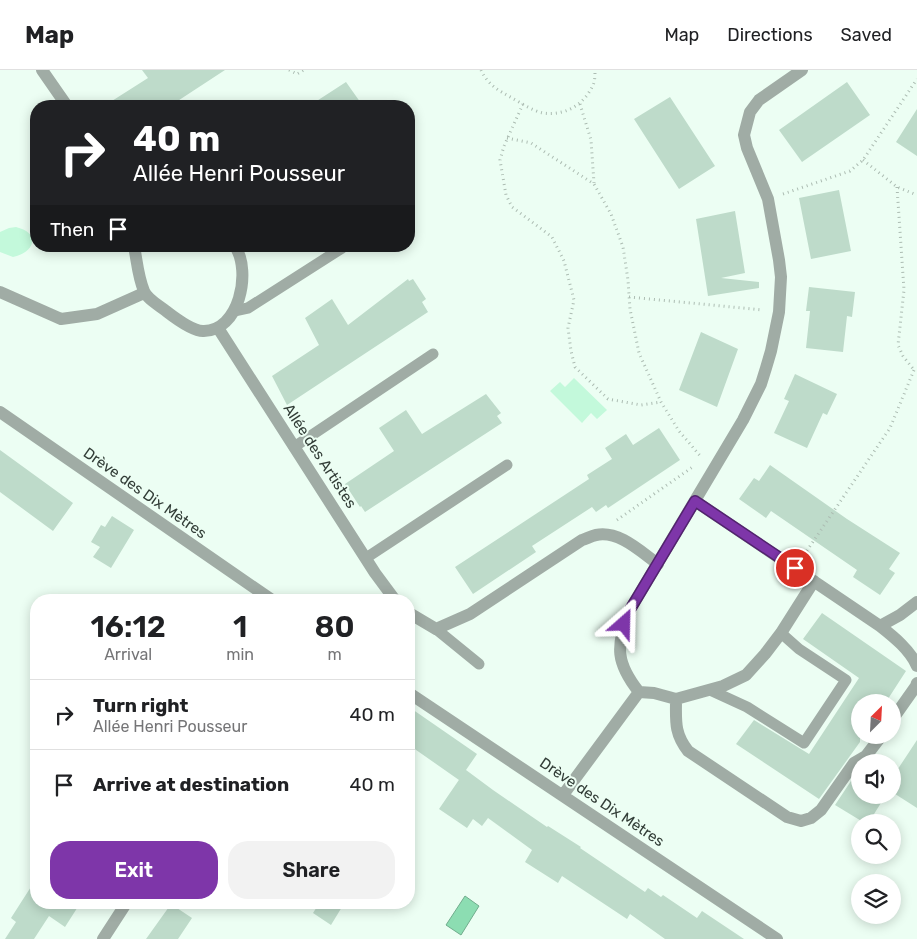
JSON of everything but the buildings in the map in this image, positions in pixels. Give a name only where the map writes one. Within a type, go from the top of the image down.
[{"type":"street","points":[[44,71],[63,100]]},
{"type":"street","points":[[799,71],[759,100],[750,112],[744,134],[747,148],[768,199],[779,260],[779,312],[771,351],[761,384],[743,420],[628,613],[621,635],[621,660],[625,673],[639,692],[654,693],[676,699],[724,686],[746,674],[765,654],[781,633],[814,581]]},
{"type":"street","points":[[135,252],[144,293],[178,321],[201,331],[218,328],[234,311],[242,293],[243,275],[238,252]]},
{"type":"street","points":[[0,292],[61,318],[97,314],[144,293]]},
{"type":"street","name":"Allée des Artistes","points":[[218,328],[391,594]]},
{"type":"street","name":"Drève des Dix Mètres","points":[[0,412],[263,594]]},
{"type":"street","points":[[695,501],[880,626],[914,659],[917,666]]},
{"type":"street","points":[[415,617],[436,629],[475,611],[582,540],[596,535],[606,534],[618,537],[658,564]]},
{"type":"street","points":[[880,626],[900,615],[917,602]]},
{"type":"street","points":[[901,707],[917,683]]},
{"type":"street","points":[[563,795],[639,692]]},
{"type":"street","name":"Drève des Dix Mètres","points":[[415,697],[776,939]]},
{"type":"street","points":[[676,699],[676,724],[679,740],[688,751],[787,817],[801,821],[811,818],[820,810],[854,762],[866,756],[875,744]]},
{"type":"street","points":[[103,939],[122,909]]},
{"type":"lane","points":[[234,311],[248,308],[336,252]]},
{"type":"lane","points":[[294,447],[433,354]]},
{"type":"lane","points":[[366,558],[506,465]]},
{"type":"lane","points":[[436,629],[479,664]]},
{"type":"lane","points":[[710,690],[747,707],[804,744],[846,680],[799,649],[781,633]]},
{"type":"path","points":[[288,70],[297,74],[304,70]]},
{"type":"path","points":[[481,70],[486,80],[499,91],[542,113],[562,113],[580,104],[594,84],[595,70]]},
{"type":"path","points":[[768,199],[850,171],[863,160],[917,79]]},
{"type":"path","points":[[523,104],[507,138],[500,160],[506,195],[512,207],[552,237],[564,261],[574,300],[568,328],[570,351],[575,367],[608,399],[642,405],[661,402]]},
{"type":"path","points":[[580,104],[591,140],[594,184],[611,214],[622,246],[639,353],[661,402],[679,432],[704,460]]},
{"type":"path","points":[[507,138],[531,143],[594,184]]},
{"type":"path","points":[[863,160],[897,187],[917,195]]},
{"type":"path","points":[[795,568],[890,428],[915,371],[903,356],[898,345],[904,290],[897,187]]},
{"type":"path","points":[[629,297],[779,312]]},
{"type":"path","points":[[596,535],[696,465]]},
{"type":"shaded area","points":[[16,227],[24,230],[30,235],[30,247],[20,255],[13,257],[0,252],[0,232]]},
{"type":"shaded area","points":[[574,378],[607,410],[597,419],[591,413],[582,423],[550,391],[560,382],[565,387]]},
{"type":"shaded area","points":[[465,896],[479,906],[461,935],[446,925]]},
{"type":"route","points":[[624,624],[636,598],[695,501],[795,568]]}]
